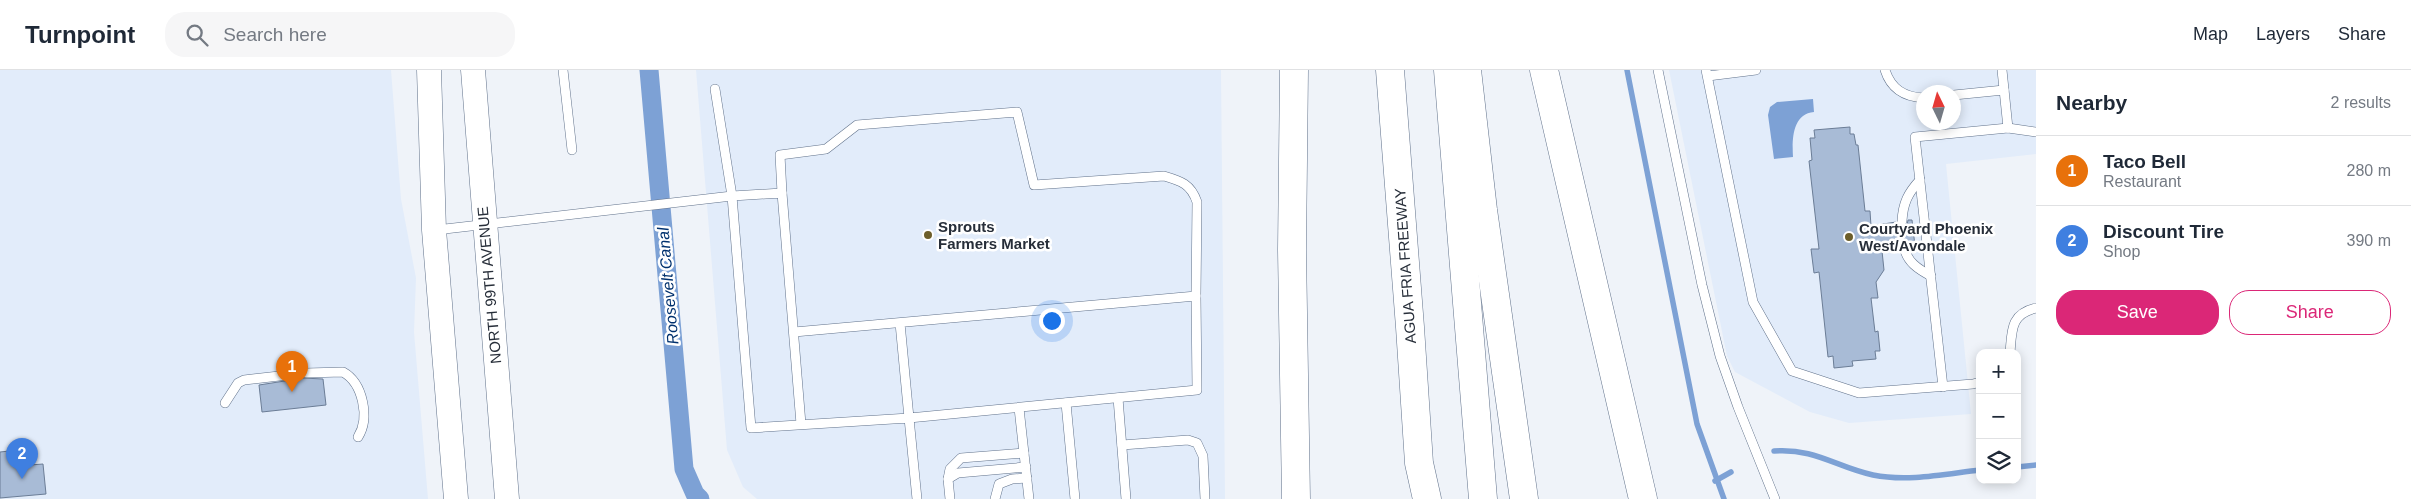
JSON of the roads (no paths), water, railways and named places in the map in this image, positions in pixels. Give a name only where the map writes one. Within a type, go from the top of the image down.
[{"type":"highway","points":[[1294,70],[1292,250],[1296,499]]},
{"type":"highway","name":"AGUA FRIA FREEWAY","points":[[1390,70],[1419,463]]},
{"type":"highway","points":[[1448,70],[1483,499]]},
{"type":"highway","points":[[1467,70],[1483,210],[1524,499]]},
{"type":"highway","points":[[1544,70],[1643,499]]},
{"type":"highway","points":[[1414,499],[1419,463]]},
{"type":"highway","points":[[1419,463],[1428,499]]},
{"type":"main road","points":[[428,70],[434,230],[456,499]]},
{"type":"main road","name":"NORTH 99TH AVENUE","points":[[473,70],[507,499]]},
{"type":"lane","points":[[564,70],[572,150]]},
{"type":"lane","points":[[1658,70],[1702,285],[1720,356],[1775,499]]},
{"type":"lane","points":[[1756,70],[1707,73],[1752,302],[1792,371],[1858,393],[1943,387],[1976,383]]},
{"type":"lane","points":[[1885,70],[1888,82],[1900,92],[1916,97]]},
{"type":"lane","points":[[2002,70],[2008,128]]},
{"type":"lane","points":[[715,89],[732,196],[752,428],[909,418],[1197,390],[1197,202],[1193,190],[1178,180],[1164,176],[1034,185],[1017,112],[857,125],[826,150],[780,155],[801,424]]},
{"type":"lane","points":[[1961,94],[2004,90]]},
{"type":"lane","points":[[1943,387],[1915,137],[2008,128],[2036,132]]},
{"type":"lane","points":[[1902,221],[1903,205],[1909,192],[1920,180]]},
{"type":"lane","points":[[434,230],[732,196],[782,193]]},
{"type":"lane","points":[[1904,247],[1906,256],[1911,263],[1930,276]]},
{"type":"lane","points":[[794,332],[1196,296]]},
{"type":"lane","points":[[2010,349],[2013,324],[2025,310],[2036,308]]},
{"type":"lane","points":[[900,323],[917,499]]},
{"type":"lane","points":[[306,373],[343,372],[357,384],[361,394],[364,423],[358,438]]},
{"type":"lane","points":[[225,403],[238,383],[244,380],[288,375]]},
{"type":"lane","points":[[1118,398],[1126,499]]},
{"type":"lane","points":[[1066,403],[1075,499]]},
{"type":"lane","points":[[1019,408],[1029,499]]},
{"type":"lane","points":[[1122,445],[1188,440],[1197,444],[1203,456],[1205,499]]},
{"type":"lane","points":[[950,499],[948,479],[950,469],[961,458],[1024,453]]},
{"type":"lane","points":[[948,479],[958,473],[1026,467]]},
{"type":"lane","points":[[995,499],[999,484],[1012,479],[1027,478]]},
{"type":"water","points":[[1813,99],[1814,112],[1801,117],[1797,123],[1793,136],[1793,157],[1774,159],[1768,115],[1770,107],[1777,102]]},
{"type":"waterway","name":"Roosevelt Canal","points":[[649,70],[684,469],[695,494],[700,499]]},
{"type":"waterway","points":[[1627,70],[1697,424],[1724,499]]},
{"type":"waterway","points":[[1774,451],[1802,452],[1860,472],[1886,477],[1926,477],[1976,471]]},
{"type":"waterway","points":[[2021,467],[2036,465]]},
{"type":"waterway","points":[[1715,481],[1731,472]]},
{"type":"place","name":"Sprouts Farmers Market","points":[[928,235]]},
{"type":"place","name":"Courtyard Phoenix West/Avondale","points":[[1849,237]]},
{"type":"place","name":"Taco Bell","points":[[292,392]]},
{"type":"place","name":"Discount Tire","points":[[22,479]]}]
